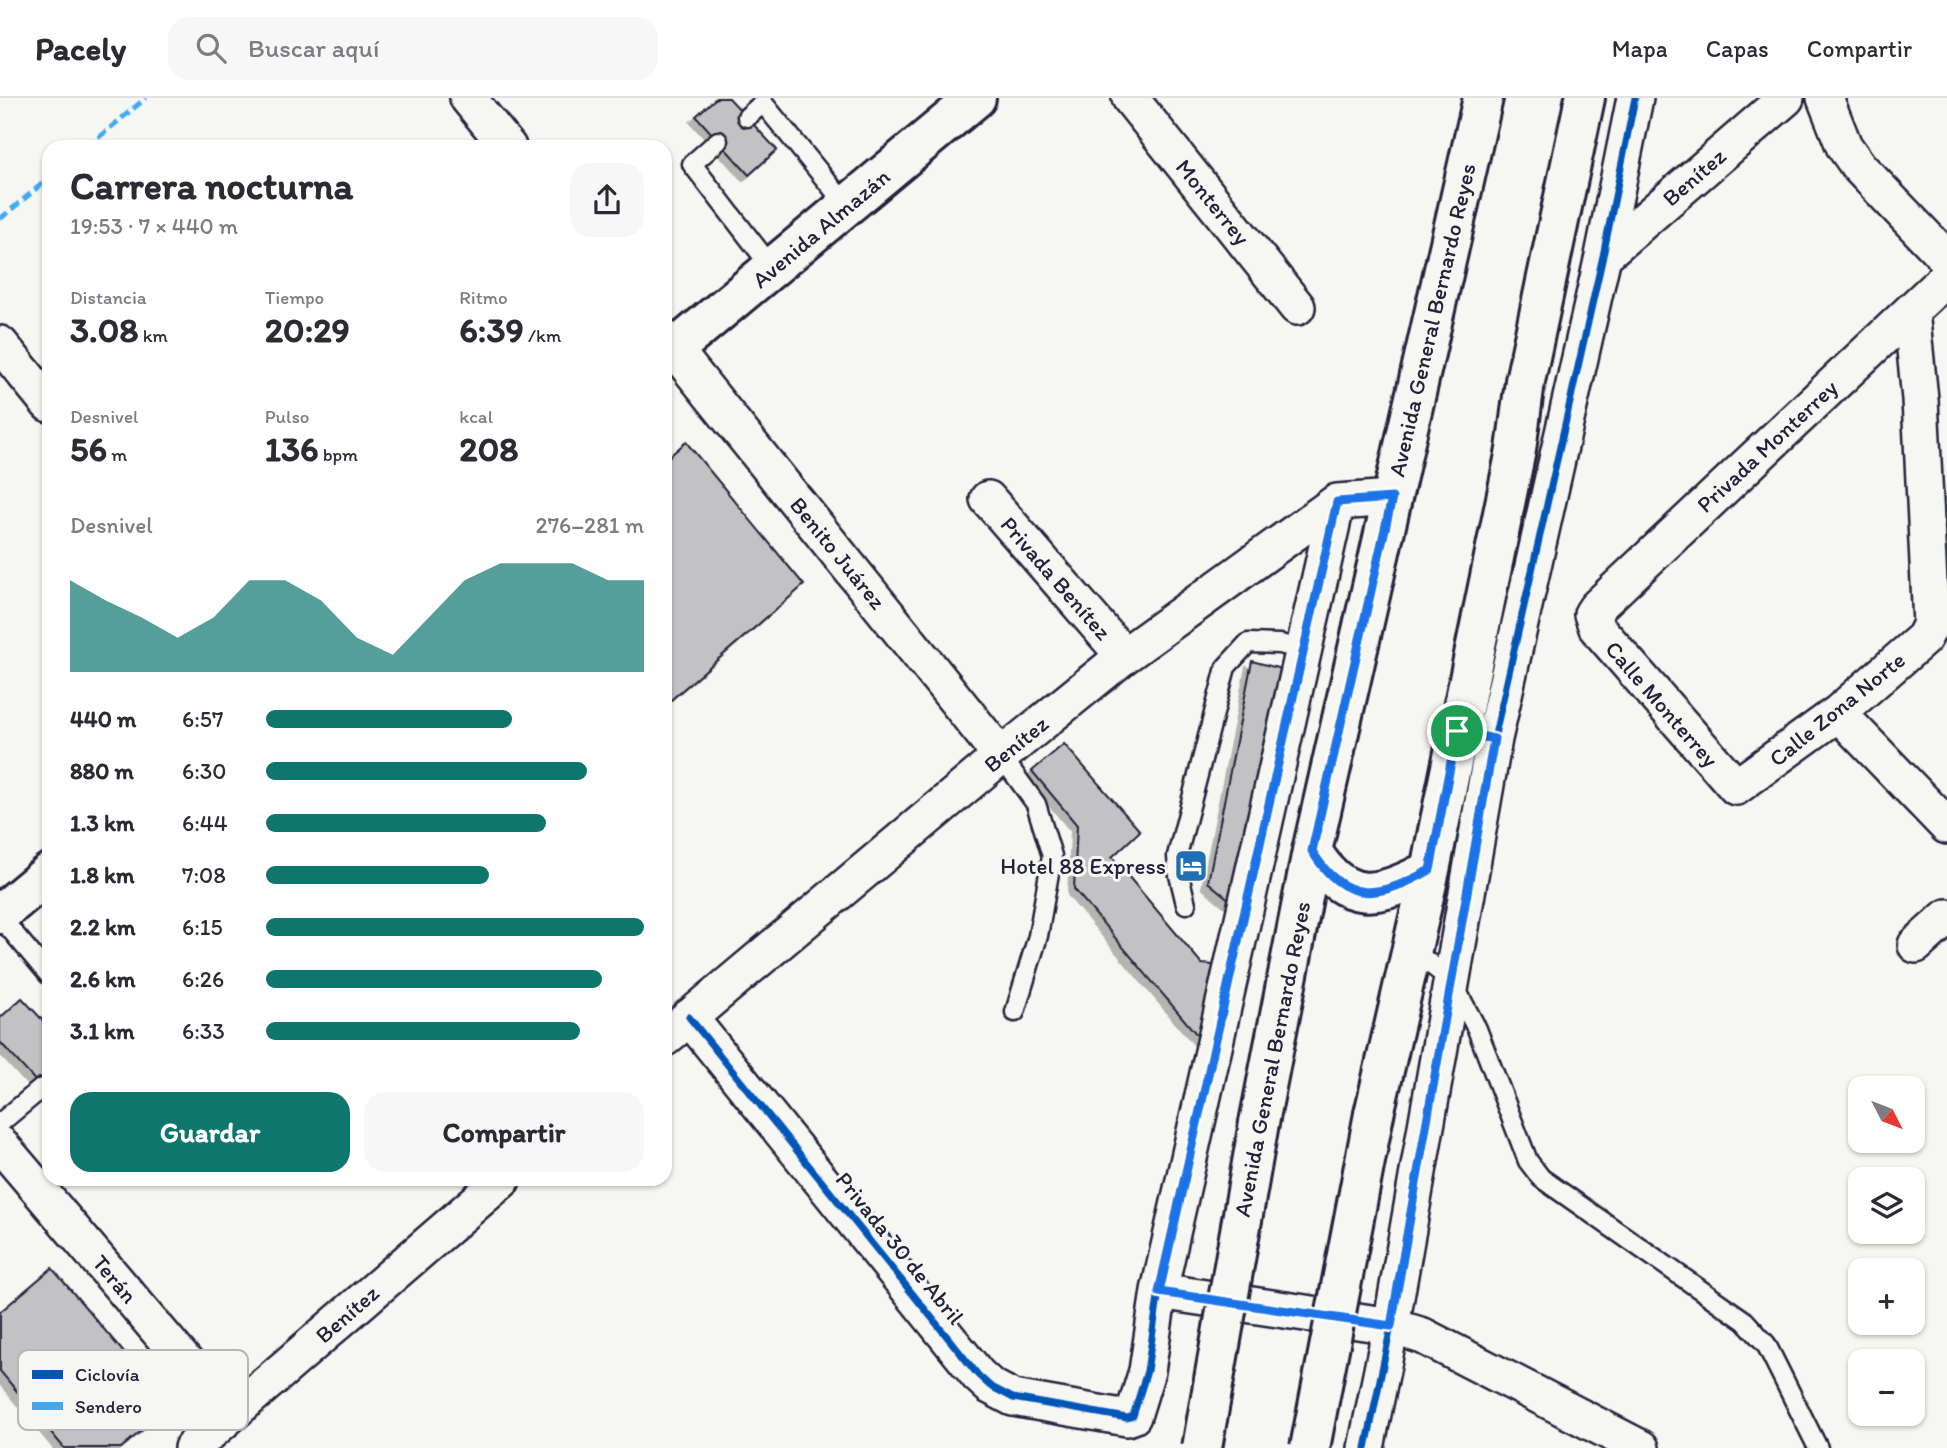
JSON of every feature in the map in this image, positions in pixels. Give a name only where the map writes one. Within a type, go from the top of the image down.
[{"type":"main road","name":"Avenida Almazán","points":[[672,345],[772,268],[976,98]]},
{"type":"main road","name":"Avenida General Bernardo Reyes","points":[[1202,1448],[1259,1123],[1312,851],[1483,98]]},
{"type":"main road","points":[[1310,1448],[1374,1114],[1430,870],[1516,450],[1525,381],[1585,98]]},
{"type":"main road","points":[[1312,851],[1323,870],[1340,884],[1360,892],[1383,892],[1404,885],[1430,870]]},
{"type":"main road","points":[[0,915],[42,879]]},
{"type":"street","points":[[468,98],[502,140]]},
{"type":"street","name":"Monterrey","points":[[1130,98],[1297,307]]},
{"type":"street","points":[[1366,1448],[1391,1326],[1494,739],[1636,98]]},
{"type":"street","name":"Benítez","points":[[1602,256],[1786,98]]},
{"type":"street","points":[[1825,98],[1844,146],[1858,167],[1947,258]]},
{"type":"street","name":"Privada Monterrey","points":[[1592,618],[1596,608],[1947,277]]},
{"type":"street","name":"Calle Zona Norte","points":[[1736,787],[1838,713],[1924,638],[1931,624],[1920,399],[1911,311]]},
{"type":"street","points":[[0,344],[42,395]]},
{"type":"street","name":"Benito Juárez","points":[[672,353],[1001,756]]},
{"type":"street","points":[[1392,498],[1337,502],[1159,1292],[1391,1326],[1423,1336],[1641,1448]]},
{"type":"street","name":"Privada Benítez","points":[[988,499],[1124,656]]},
{"type":"street","name":"Benítez","points":[[677,1028],[1124,656],[1337,502]]},
{"type":"street","name":"Calle Monterrey","points":[[1592,618],[1597,628],[1736,787]]},
{"type":"street","points":[[1838,713],[1947,826]]},
{"type":"street","points":[[1457,731],[1494,739]]},
{"type":"street","points":[[1916,946],[1947,917]]},
{"type":"street","name":"Privada 30 de Abril","points":[[677,1028],[990,1386],[1013,1398],[1127,1418],[1133,1416],[1147,1371],[1159,1292]]},
{"type":"street","name":"Terán","points":[[0,1144],[175,1350]]},
{"type":"street","name":"Benítez","points":[[248,1399],[495,1186]]},
{"type":"street","name":"Benítez","points":[[192,1448],[213,1430]]},
{"type":"lane","points":[[747,117],[763,103],[847,206]]},
{"type":"lane","points":[[718,141],[692,164],[772,268]]},
{"type":"lane","points":[[1186,904],[1177,856],[1226,667],[1248,643],[1280,644],[1303,650]]},
{"type":"lane","points":[[1001,756],[1036,804],[1052,856],[1038,936],[1015,1012]]},
{"type":"lane","points":[[0,915],[42,966]]},
{"type":"lane","points":[[1412,950],[1451,980],[1477,1029],[1528,1161],[1541,1178],[1745,1321],[1766,1344],[1818,1448]]},
{"type":"lane","points":[[0,1123],[42,1088]]},
{"type":"building","points":[[716,98],[729,98],[777,150],[749,175],[696,116]]},
{"type":"building","points":[[686,442],[804,585],[672,699],[672,454]]},
{"type":"building","points":[[1252,661],[1285,670],[1237,906],[1208,882]]},
{"type":"building","points":[[1064,744],[1140,831],[1112,857],[1202,964],[1225,966],[1208,1048],[1074,889],[1077,825],[1032,771]]},
{"type":"building","points":[[22,998],[42,1019],[42,1088],[0,1042],[0,1018]]},
{"type":"building","points":[[52,1268],[122,1350],[18,1350],[18,1393],[0,1371],[0,1312]]},
{"type":"building","points":[[49,1430],[143,1430],[121,1448],[64,1448]]},
{"type":"marked path","points":[[95,140],[146,98]]},
{"type":"marked path","points":[[0,219],[42,184]]},
{"type":"cycle path","points":[[1366,1448],[1391,1326],[1494,739],[1603,256],[1635,98]]},
{"type":"cycle path","points":[[689,1017],[978,1375],[990,1386],[1013,1398],[1127,1418],[1133,1416],[1147,1371],[1159,1291],[1337,502]]},
{"type":"place","name":"Hotel 88 Express","points":[[1191,866]]},
{"type":"route","points":[[1392,498],[1312,851],[1323,870],[1340,884],[1360,892],[1383,892],[1404,885],[1430,870],[1457,731],[1494,739],[1391,1326],[1159,1292],[1337,502],[1392,498]]}]
